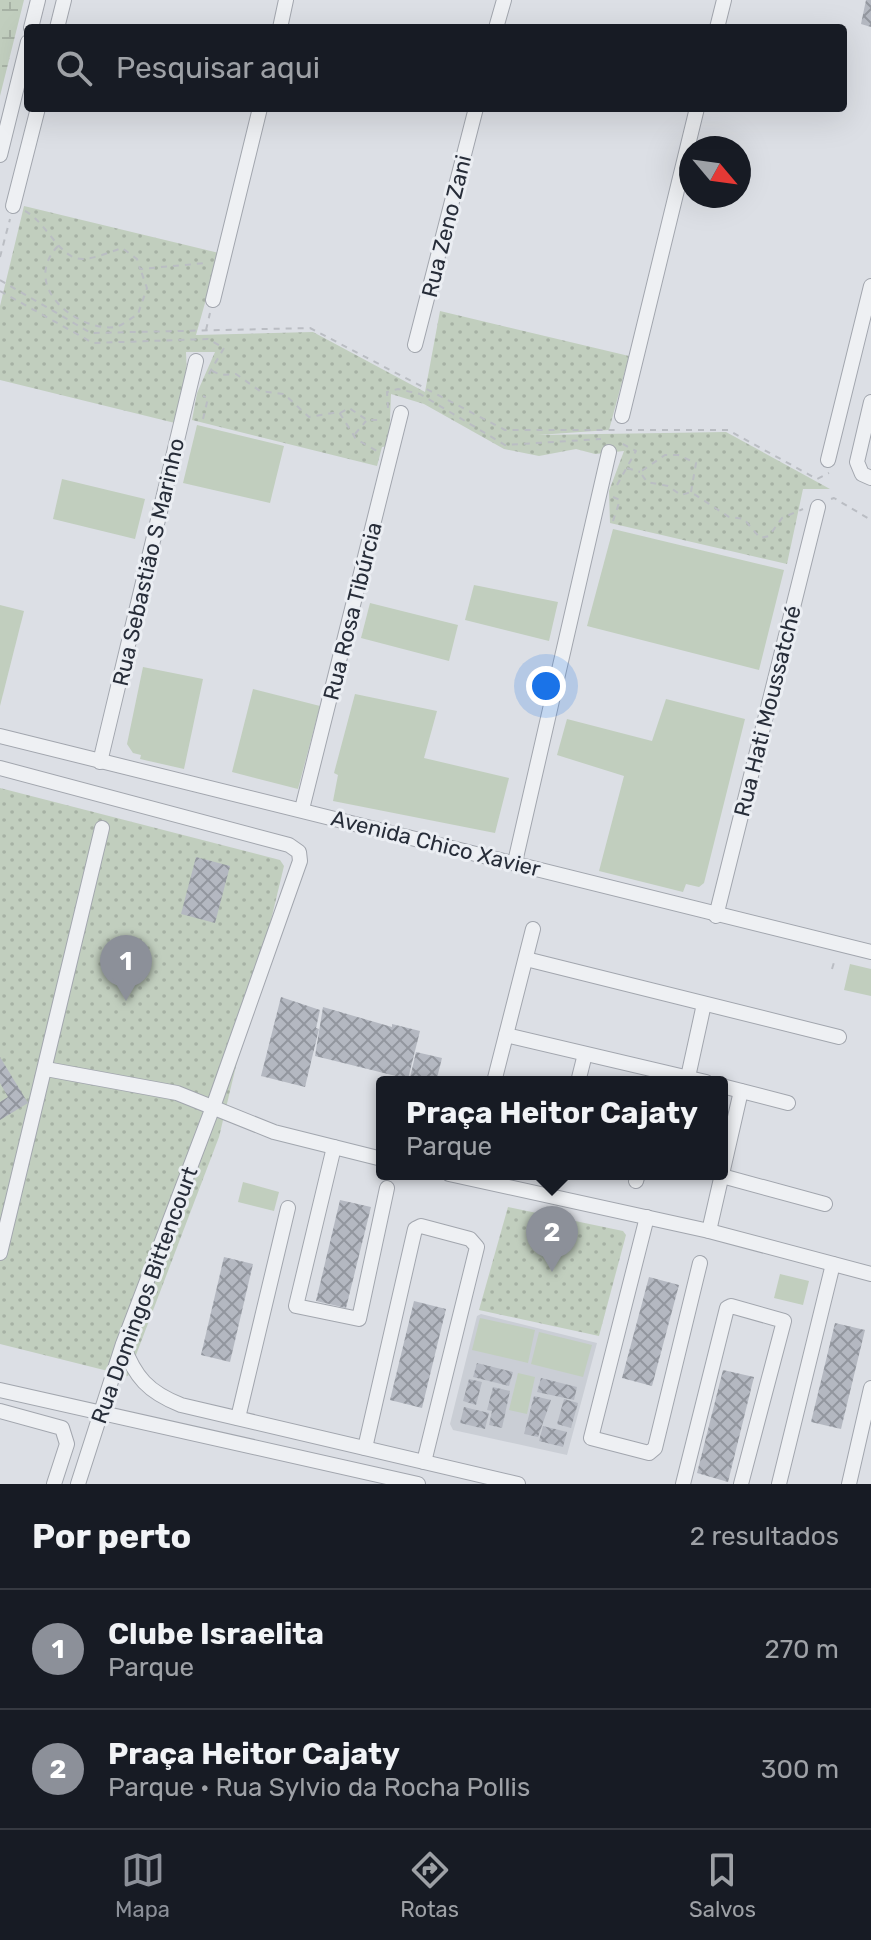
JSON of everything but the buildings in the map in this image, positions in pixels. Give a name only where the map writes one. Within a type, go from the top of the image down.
[{"type":"street","points":[[32,24],[38,0]]},
{"type":"street","points":[[58,24],[64,0]]},
{"type":"street","points":[[281,24],[286,0]]},
{"type":"street","points":[[497,24],[504,0]]},
{"type":"street","points":[[718,24],[724,0]]},
{"type":"street","points":[[0,155],[24,58]]},
{"type":"street","points":[[13,206],[37,112]]},
{"type":"street","points":[[213,300],[259,112]]},
{"type":"street","name":"Rua Zeno Zani","points":[[415,345],[475,112]]},
{"type":"street","points":[[622,416],[696,112]]},
{"type":"street","points":[[828,460],[871,286]]},
{"type":"street","name":"Rua Sebastião S Marinho","points":[[100,762],[196,361]]},
{"type":"street","points":[[871,402],[857,462],[862,474],[871,478]]},
{"type":"street","name":"Rua Rosa Tibúrcia","points":[[302,809],[401,413]]},
{"type":"street","points":[[515,862],[610,444]]},
{"type":"street","name":"Rua Hati Moussatché","points":[[716,916],[818,507]]},
{"type":"street","name":"Avenida Chico Xavier","points":[[0,736],[871,952]]},
{"type":"street","points":[[0,768],[289,845],[299,852],[299,869],[213,1107]]},
{"type":"street","points":[[0,1253],[102,828]]},
{"type":"street","points":[[496,1076],[533,929]]},
{"type":"street","points":[[526,959],[839,1037]]},
{"type":"street","points":[[688,1076],[704,1004]]},
{"type":"street","points":[[506,1035],[585,1054],[657,1076]]},
{"type":"street","points":[[580,1076],[585,1054]]},
{"type":"street","points":[[46,1069],[177,1093],[274,1132],[376,1158]]},
{"type":"street","points":[[728,1088],[788,1103]]},
{"type":"street","points":[[728,1149],[741,1091]]},
{"type":"street","name":"Rua Domingos Bittencourt","points":[[78,1484],[123,1344],[213,1107]]},
{"type":"street","points":[[334,1147],[296,1306],[359,1319],[387,1188]]},
{"type":"street","points":[[728,1178],[825,1204]]},
{"type":"street","points":[[477,1180],[709,1231],[871,1274]]},
{"type":"street","points":[[709,1231],[721,1180]]},
{"type":"street","points":[[238,1418],[288,1208]]},
{"type":"street","points":[[647,1217],[591,1438],[649,1453],[655,1448],[700,1263]]},
{"type":"street","points":[[365,1448],[415,1229],[421,1226],[470,1239],[477,1247],[424,1462]]},
{"type":"street","points":[[779,1484],[833,1264]]},
{"type":"street","points":[[683,1484],[727,1308],[731,1306],[784,1321],[741,1484]]},
{"type":"street","points":[[123,1344],[132,1369],[143,1385],[159,1396],[238,1418],[518,1484]]},
{"type":"street","points":[[849,1484],[871,1388]]},
{"type":"street","points":[[0,1390],[362,1478],[418,1484]]},
{"type":"street","points":[[0,1411],[62,1428],[67,1444],[54,1484]]},
{"type":"path","points":[[0,257],[13,206],[38,217],[59,246],[73,257],[83,259],[122,248],[137,259],[147,288],[138,314],[117,327],[96,325],[83,320],[50,296],[44,286],[43,269],[59,246]]},
{"type":"path","points":[[140,269],[223,262]]},
{"type":"path","points":[[0,280],[91,333],[314,330],[505,430],[723,429],[817,479],[834,468],[828,460]]},
{"type":"path","points":[[0,291],[93,343],[208,339],[224,348],[206,380]]},
{"type":"path","points":[[206,332],[213,300]]},
{"type":"path","points":[[211,370],[221,375],[236,374],[260,391],[284,394],[309,417],[340,413],[349,408],[367,420],[388,419],[387,392],[398,389],[420,394],[505,445],[610,444],[636,451],[611,495],[620,500],[613,521]]},
{"type":"path","points":[[200,390],[208,398],[203,419]]},
{"type":"path","points":[[340,413],[353,435],[377,451]]},
{"type":"path","points":[[353,435],[367,420]]},
{"type":"path","points":[[374,463],[379,442]]},
{"type":"path","points":[[640,472],[665,455],[691,459],[696,463],[691,492]]},
{"type":"path","points":[[626,468],[640,472],[647,482],[668,486],[681,495],[691,492]]},
{"type":"path","points":[[691,492],[729,517],[744,519],[760,538],[769,536],[786,515],[818,507],[834,498],[871,520]]},
{"type":"shaded area","points":[[481,1314],[597,1343],[567,1455],[453,1430],[450,1424],[477,1316]]},
{"type":"green space","points":[[0,0],[24,0],[0,96]]},
{"type":"green space","points":[[24,206],[219,253],[196,335],[313,332],[425,392],[440,311],[629,356],[609,430],[538,435],[726,432],[830,489],[803,489],[787,564],[610,523],[609,491],[624,451],[595,454],[576,449],[539,456],[504,449],[424,404],[391,394],[389,446],[382,447],[377,466],[192,420],[197,393],[215,352],[186,352],[187,378],[175,423],[0,380],[0,306]]},
{"type":"green space","points":[[197,425],[284,446],[270,503],[183,483]]},
{"type":"green space","points":[[62,479],[145,499],[135,539],[53,519]]},
{"type":"green space","points":[[613,529],[784,570],[759,670],[587,626]]},
{"type":"green space","points":[[474,585],[558,602],[549,641],[465,620]]},
{"type":"green space","points":[[370,603],[458,625],[449,661],[361,638]]},
{"type":"green space","points":[[0,605],[24,611],[0,706]]},
{"type":"green space","points":[[143,667],[203,679],[184,769],[140,759],[141,755],[133,753],[127,744]]},
{"type":"green space","points":[[253,689],[320,706],[298,789],[232,772]]},
{"type":"green space","points":[[355,694],[437,711],[424,758],[509,778],[495,833],[333,801],[338,775],[334,773]]},
{"type":"green space","points":[[666,699],[745,719],[704,883],[699,887],[686,884],[683,892],[599,871],[624,776],[557,755],[567,719],[652,741]]},
{"type":"green space","points":[[0,788],[280,860],[284,866],[219,1137],[128,1376],[0,1344]]},
{"type":"green space","points":[[850,964],[871,969],[871,996],[844,990]]},
{"type":"green space","points":[[243,1182],[279,1192],[274,1211],[238,1202]]},
{"type":"green space","points":[[508,1207],[623,1231],[626,1235],[599,1336],[479,1310]]},
{"type":"green space","points":[[780,1274],[809,1281],[803,1305],[774,1298]]},
{"type":"green space","points":[[480,1318],[535,1330],[528,1363],[472,1350]]},
{"type":"green space","points":[[539,1332],[592,1345],[583,1377],[531,1364]]},
{"type":"green space","points":[[518,1373],[535,1377],[527,1414],[509,1410]]},
{"type":"place","name":"Clube Israelita","points":[[126,1001]]},
{"type":"place","name":"Praça Heitor Cajaty","points":[[552,1272]]}]
